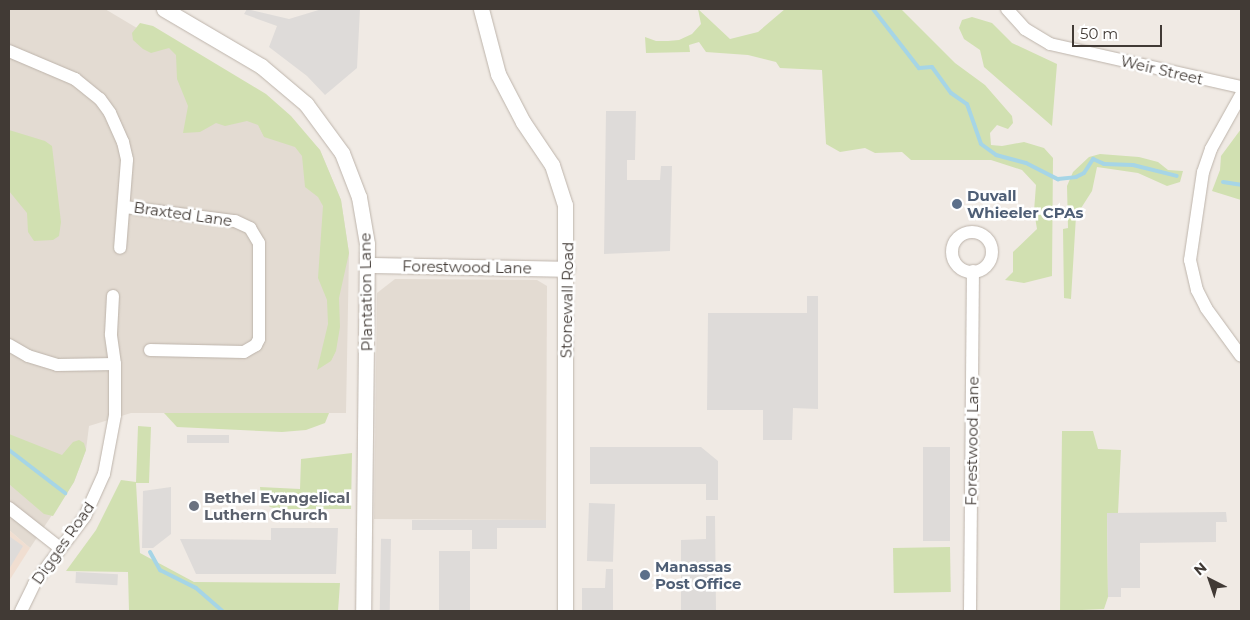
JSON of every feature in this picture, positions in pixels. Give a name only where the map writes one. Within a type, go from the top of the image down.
[{"type":"street","name":"Plantation Lane","points":[[164,9],[280,80],[324,125],[342,153],[359,197],[365,223],[367,265],[365,610]]},
{"type":"street","name":"Stonewall Road","points":[[481,9],[498,74],[523,122],[552,165],[560,184],[568,225],[566,611]]},
{"type":"street","name":"Weir Street","points":[[1007,9],[1025,30],[1050,44],[1241,87]]},
{"type":"street","name":"Braxted Lane","points":[[9,51],[75,79],[100,99],[123,142],[128,178],[120,248]]},
{"type":"street","points":[[1241,95],[1214,143],[1202,172],[1190,260],[1196,290],[1206,308],[1241,356]]},
{"type":"street","name":"Braxted Lane","points":[[125,207],[235,221],[250,228],[259,243],[259,339],[256,346],[244,352],[150,350]]},
{"type":"street","name":"Forestwood Lane","points":[[367,265],[567,269]]},
{"type":"street","name":"Forestwood Lane","points":[[970,611],[973,272]]},
{"type":"street","name":"Digges Road","points":[[21,611],[34,584],[85,516],[104,474],[115,415],[115,364],[111,334],[113,296]]},
{"type":"street","points":[[9,345],[28,356],[57,365],[115,364]]},
{"type":"street","points":[[9,508],[60,548]]},
{"type":"shaded area","points":[[9,9],[105,9],[291,120],[320,150],[341,200],[349,253],[346,413],[131,413],[89,426],[86,450],[74,482],[30,548],[9,530]]},
{"type":"shaded area","points":[[247,9],[289,19],[322,9],[360,9],[357,68],[325,95],[307,76],[269,47],[277,26],[244,14]]},
{"type":"shaded area","points":[[606,111],[636,111],[635,160],[627,160],[627,180],[660,180],[661,166],[672,166],[670,251],[604,254]]},
{"type":"shaded area","points":[[395,279],[537,280],[547,286],[546,520],[374,519],[377,293]]},
{"type":"shaded area","points":[[807,296],[818,296],[818,409],[793,408],[792,440],[763,440],[763,410],[707,410],[708,313],[807,313]]},
{"type":"shaded area","points":[[187,435],[229,435],[229,443],[187,443]]},
{"type":"shaded area","points":[[590,447],[701,447],[718,461],[718,500],[706,500],[706,484],[590,484]]},
{"type":"shaded area","points":[[923,447],[950,447],[950,541],[923,541]]},
{"type":"shaded area","points":[[171,487],[171,534],[153,548],[142,548],[143,491]]},
{"type":"shaded area","points":[[589,503],[615,504],[613,562],[587,561]]},
{"type":"shaded area","points":[[1226,512],[1227,522],[1216,522],[1216,542],[1140,543],[1140,588],[1121,588],[1121,597],[1108,597],[1107,513]]},
{"type":"shaded area","points":[[706,516],[715,516],[716,611],[681,611],[681,540],[706,539]]},
{"type":"shaded area","points":[[412,520],[546,520],[546,528],[497,528],[497,549],[472,549],[472,530],[412,530]]},
{"type":"shaded area","points":[[271,528],[338,528],[336,574],[196,574],[180,539],[271,540]]},
{"type":"shaded area","points":[[9,530],[30,548],[9,581]]},
{"type":"shaded area","points":[[9,536],[23,546],[9,569]]},
{"type":"shaded area","points":[[381,539],[391,539],[390,611],[380,611]]},
{"type":"shaded area","points":[[439,551],[470,551],[470,611],[439,611]]},
{"type":"shaded area","points":[[606,569],[613,569],[613,611],[582,611],[582,588],[605,588]]},
{"type":"shaded area","points":[[76,572],[118,574],[117,585],[75,583]]},
{"type":"green space","points":[[698,9],[730,39],[758,32],[785,9],[901,9],[955,63],[985,85],[1012,116],[1013,123],[1008,129],[997,125],[990,133],[991,145],[1002,146],[1024,142],[1044,148],[1053,158],[1052,276],[1024,283],[1005,280],[1013,272],[1013,252],[1037,229],[1034,211],[1036,185],[1022,170],[991,160],[911,160],[902,152],[875,153],[865,148],[840,152],[826,144],[822,70],[780,68],[776,62],[748,55],[706,52],[699,42],[689,45],[690,52],[646,53],[645,37],[656,41],[668,41],[679,40],[692,34],[701,24]]},
{"type":"green space","points":[[972,17],[992,23],[1012,43],[1057,64],[1052,126],[984,67],[980,50],[964,39],[959,28],[962,20]]},
{"type":"green space","points":[[140,23],[153,26],[266,94],[291,116],[320,150],[341,200],[349,253],[339,298],[340,327],[336,351],[331,361],[317,370],[328,324],[327,300],[318,278],[323,206],[318,197],[305,187],[302,156],[295,147],[264,137],[258,125],[247,121],[225,126],[216,123],[200,132],[183,133],[188,106],[177,79],[176,55],[169,48],[151,53],[143,49],[133,40],[132,33]]},
{"type":"green space","points":[[1241,129],[1241,200],[1212,191],[1220,170],[1221,156]]},
{"type":"green space","points":[[9,130],[45,141],[52,146],[61,222],[59,236],[53,240],[34,241],[28,232],[27,213],[9,191]]},
{"type":"green space","points":[[1100,154],[1139,157],[1158,162],[1168,170],[1183,171],[1180,182],[1167,186],[1138,173],[1097,167],[1092,191],[1076,216],[1071,299],[1064,298],[1063,229],[1068,228],[1067,186],[1073,172],[1089,157]]},
{"type":"green space","points":[[164,413],[329,413],[325,423],[306,430],[282,432],[177,427]]},
{"type":"green space","points":[[138,426],[151,427],[149,483],[136,483],[140,553],[194,582],[340,583],[338,611],[129,611],[128,572],[66,571],[96,530],[121,480],[136,482]]},
{"type":"green space","points":[[1062,431],[1093,431],[1098,449],[1121,450],[1118,513],[1107,513],[1108,597],[1104,609],[1060,611]]},
{"type":"green space","points":[[9,434],[62,455],[73,442],[79,440],[84,443],[86,450],[74,482],[53,516],[44,514],[9,484]]},
{"type":"green space","points":[[352,453],[351,509],[278,509],[270,507],[261,496],[260,487],[300,489],[301,459]]},
{"type":"green space","points":[[950,547],[951,592],[894,593],[893,548]]},
{"type":"waterway","points":[[873,9],[919,68],[932,67],[951,93],[967,104],[981,144],[996,155],[1026,163],[1058,179],[1076,177],[1084,173],[1093,159],[1104,164],[1133,165],[1177,176]]},
{"type":"waterway","points":[[1223,182],[1241,185]]},
{"type":"waterway","points":[[9,450],[65,493]]},
{"type":"waterway","points":[[150,552],[160,570],[196,588],[222,611]]},
{"type":"place","name":"Duvall Whieeler CPAs","points":[[957,204]]},
{"type":"place","name":"Bethel Evangelical Luthern Church","points":[[194,506]]},
{"type":"place","name":"Manassas Post Office","points":[[645,575]]}]
